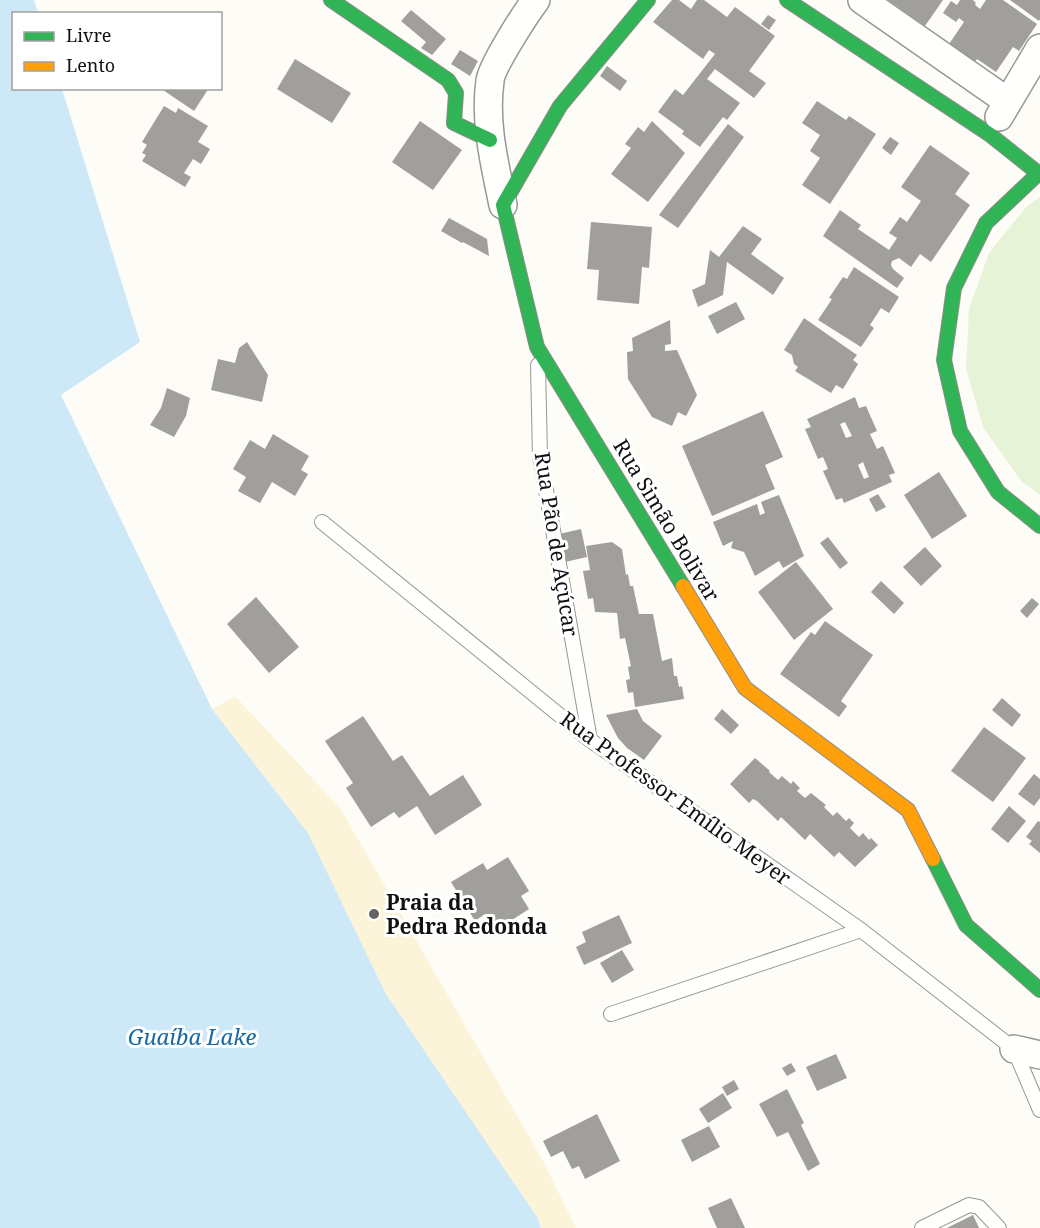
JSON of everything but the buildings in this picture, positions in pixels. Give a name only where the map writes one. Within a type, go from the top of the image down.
[{"type":"street","points":[[331,0],[448,80],[456,93],[454,123],[490,140]]},
{"type":"street","points":[[503,205],[490,140],[490,78],[524,16],[536,0]]},
{"type":"street","points":[[503,205],[560,106],[648,0]]},
{"type":"street","points":[[787,0],[989,134],[1039,173],[986,223],[954,288],[944,360],[960,431],[998,492],[1040,526]]},
{"type":"street","points":[[862,0],[1007,102]]},
{"type":"street","points":[[989,134],[1040,48]]},
{"type":"street","name":"Rua Simão Bolivar","points":[[503,205],[537,347],[745,688],[908,810],[966,925],[1040,990]]},
{"type":"lane","name":"Rua Pão de Açúcar","points":[[537,347],[540,456],[590,740]]},
{"type":"lane","name":"Rua Professor Emílio Meyer","points":[[322,522],[590,740],[861,930],[1027,1052]]},
{"type":"lane","points":[[611,1014],[861,930]]},
{"type":"lane","points":[[1027,1052],[1040,1110]]},
{"type":"lane","points":[[922,1228],[969,1204],[979,1207],[999,1228]]},
{"type":"green space","points":[[1040,197],[1040,495],[1021,481],[983,427],[966,369],[969,309],[989,253],[1026,207]]},
{"type":"sand","name":"Praia da Pedra Redonda","points":[[235,696],[340,808],[542,1159],[576,1228],[541,1228],[537,1217],[386,994],[308,833],[212,709]]},
{"type":"water","name":"Guaíba Lake","points":[[0,0],[34,0],[38,12],[12,12],[12,90],[62,90],[140,342],[61,395],[212,709],[308,833],[386,994],[537,1217],[541,1228],[0,1228]]},
{"type":"traffic: fast","points":[[331,0],[448,80],[456,93],[454,123],[490,140]]},
{"type":"traffic: fast","points":[[648,0],[560,106],[503,205],[537,347],[683,586]]},
{"type":"traffic: fast","points":[[787,0],[989,134],[1038,173]]},
{"type":"traffic: fast","points":[[1040,172],[986,223],[954,288],[944,360],[960,431],[998,492],[1040,526]]},
{"type":"traffic: fast","points":[[933,859],[966,925],[1040,990]]},
{"type":"traffic: slow","points":[[683,586],[745,688],[908,810],[933,859]]},
{"type":"place","name":"Praia da Pedra Redonda","points":[[374,914]]}]
